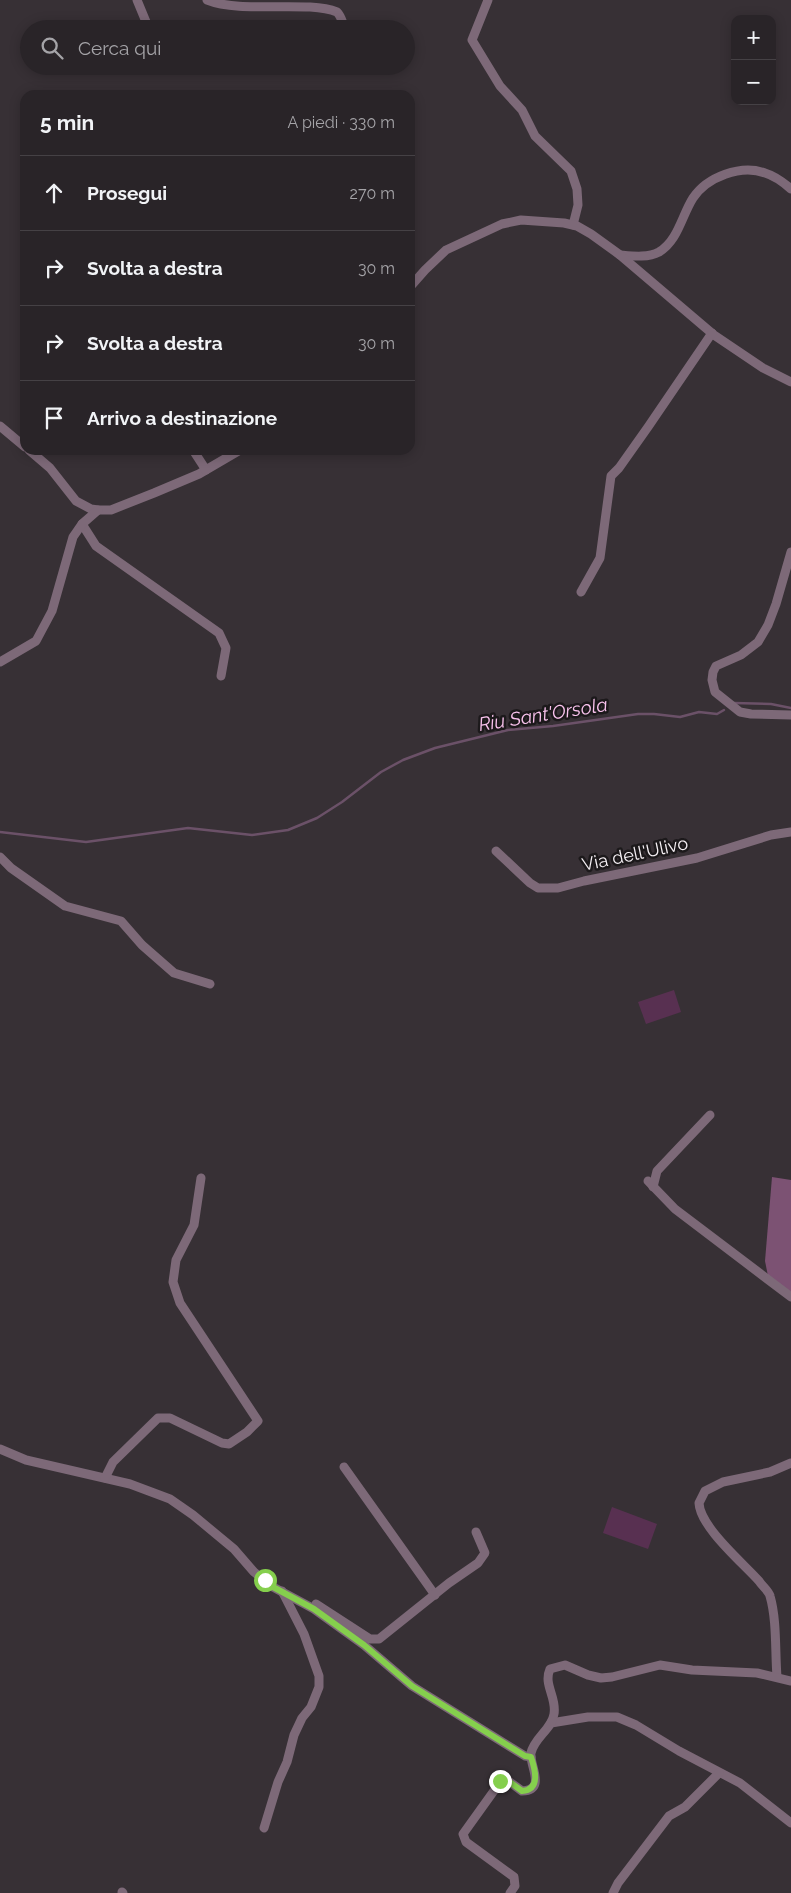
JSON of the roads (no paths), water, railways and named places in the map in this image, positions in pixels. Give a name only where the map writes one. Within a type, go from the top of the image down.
[{"type":"street","points":[[137,0],[145,20]]},
{"type":"street","points":[[207,0],[225,4],[306,2],[325,6],[337,12],[342,20]]},
{"type":"street","points":[[488,0],[472,40],[500,86],[522,110],[535,136],[571,171],[577,189],[578,206],[573,225]]},
{"type":"street","points":[[620,255],[653,254],[660,251],[673,239],[681,219],[694,196],[714,178],[740,170],[763,172],[780,180],[791,189]]},
{"type":"street","points":[[415,281],[446,250],[502,224],[521,220],[573,225],[591,234],[620,255],[712,333],[763,368],[791,382]]},
{"type":"street","points":[[581,592],[600,558],[611,476],[619,468],[712,333]]},
{"type":"street","points":[[0,426],[20,443]]},
{"type":"street","points":[[35,455],[50,468],[76,500],[91,509],[98,510],[111,510],[206,470],[232,455]]},
{"type":"street","points":[[196,455],[206,470]]},
{"type":"street","points":[[0,662],[36,641],[52,611],[73,537],[82,524],[98,510]]},
{"type":"street","points":[[82,524],[96,546],[219,633],[226,648],[221,676]]},
{"type":"street","points":[[791,552],[768,626],[758,642],[741,655],[716,666],[712,680],[715,692],[740,712],[791,716]]},
{"type":"street","name":"Via dell'Ulivo","points":[[496,851],[530,883],[538,888],[558,888],[697,858],[771,835],[791,832]]},
{"type":"street","points":[[0,857],[11,868],[65,906],[122,921],[142,945],[174,973],[210,984]]},
{"type":"street","points":[[710,1115],[657,1171],[651,1184],[675,1209],[791,1297]]},
{"type":"street","points":[[104,1478],[113,1462],[158,1418],[170,1418],[222,1444],[229,1444],[248,1432],[258,1421],[180,1304],[174,1290],[173,1282],[176,1260],[194,1225],[201,1178]]},
{"type":"street","points":[[0,1449],[26,1460],[130,1484],[170,1499],[193,1515],[234,1549],[254,1572],[273,1587],[314,1609],[364,1645],[412,1686],[525,1756],[531,1757]]},
{"type":"street","points":[[777,1677],[774,1622],[770,1594],[727,1549],[704,1519],[699,1503],[705,1491],[722,1482],[770,1472],[791,1463]]},
{"type":"street","points":[[344,1467],[435,1595]]},
{"type":"street","points":[[273,1587],[281,1585],[329,1611],[370,1639],[379,1639],[478,1564],[484,1557],[484,1548],[476,1532]]},
{"type":"street","points":[[264,1828],[278,1782],[287,1762],[294,1735],[302,1718],[312,1707],[319,1687],[318,1676],[304,1634],[282,1591]]},
{"type":"street","points":[[510,1893],[515,1886],[514,1877],[466,1842],[463,1834],[500,1781],[507,1780],[522,1791],[526,1791],[532,1786],[535,1779],[531,1757],[534,1747],[542,1732],[551,1724],[554,1715],[555,1707],[547,1682],[550,1668],[556,1666],[572,1667],[588,1675],[601,1678],[660,1665],[692,1670],[757,1672],[791,1681]]},
{"type":"street","points":[[551,1724],[588,1717],[617,1717],[636,1725],[679,1751],[740,1783],[791,1823]]},
{"type":"street","points":[[613,1893],[669,1816],[685,1807],[720,1773]]},
{"type":"waterway","name":"Riu Sant'Orsola","points":[[734,703],[771,704],[791,708]]},
{"type":"waterway","name":"Riu Sant'Orsola","points":[[0,832],[86,842],[188,828],[252,835],[288,830],[317,818],[342,802],[381,772],[403,760],[435,748],[508,730],[553,726],[638,714],[680,717],[699,712],[717,714],[724,710]]}]
